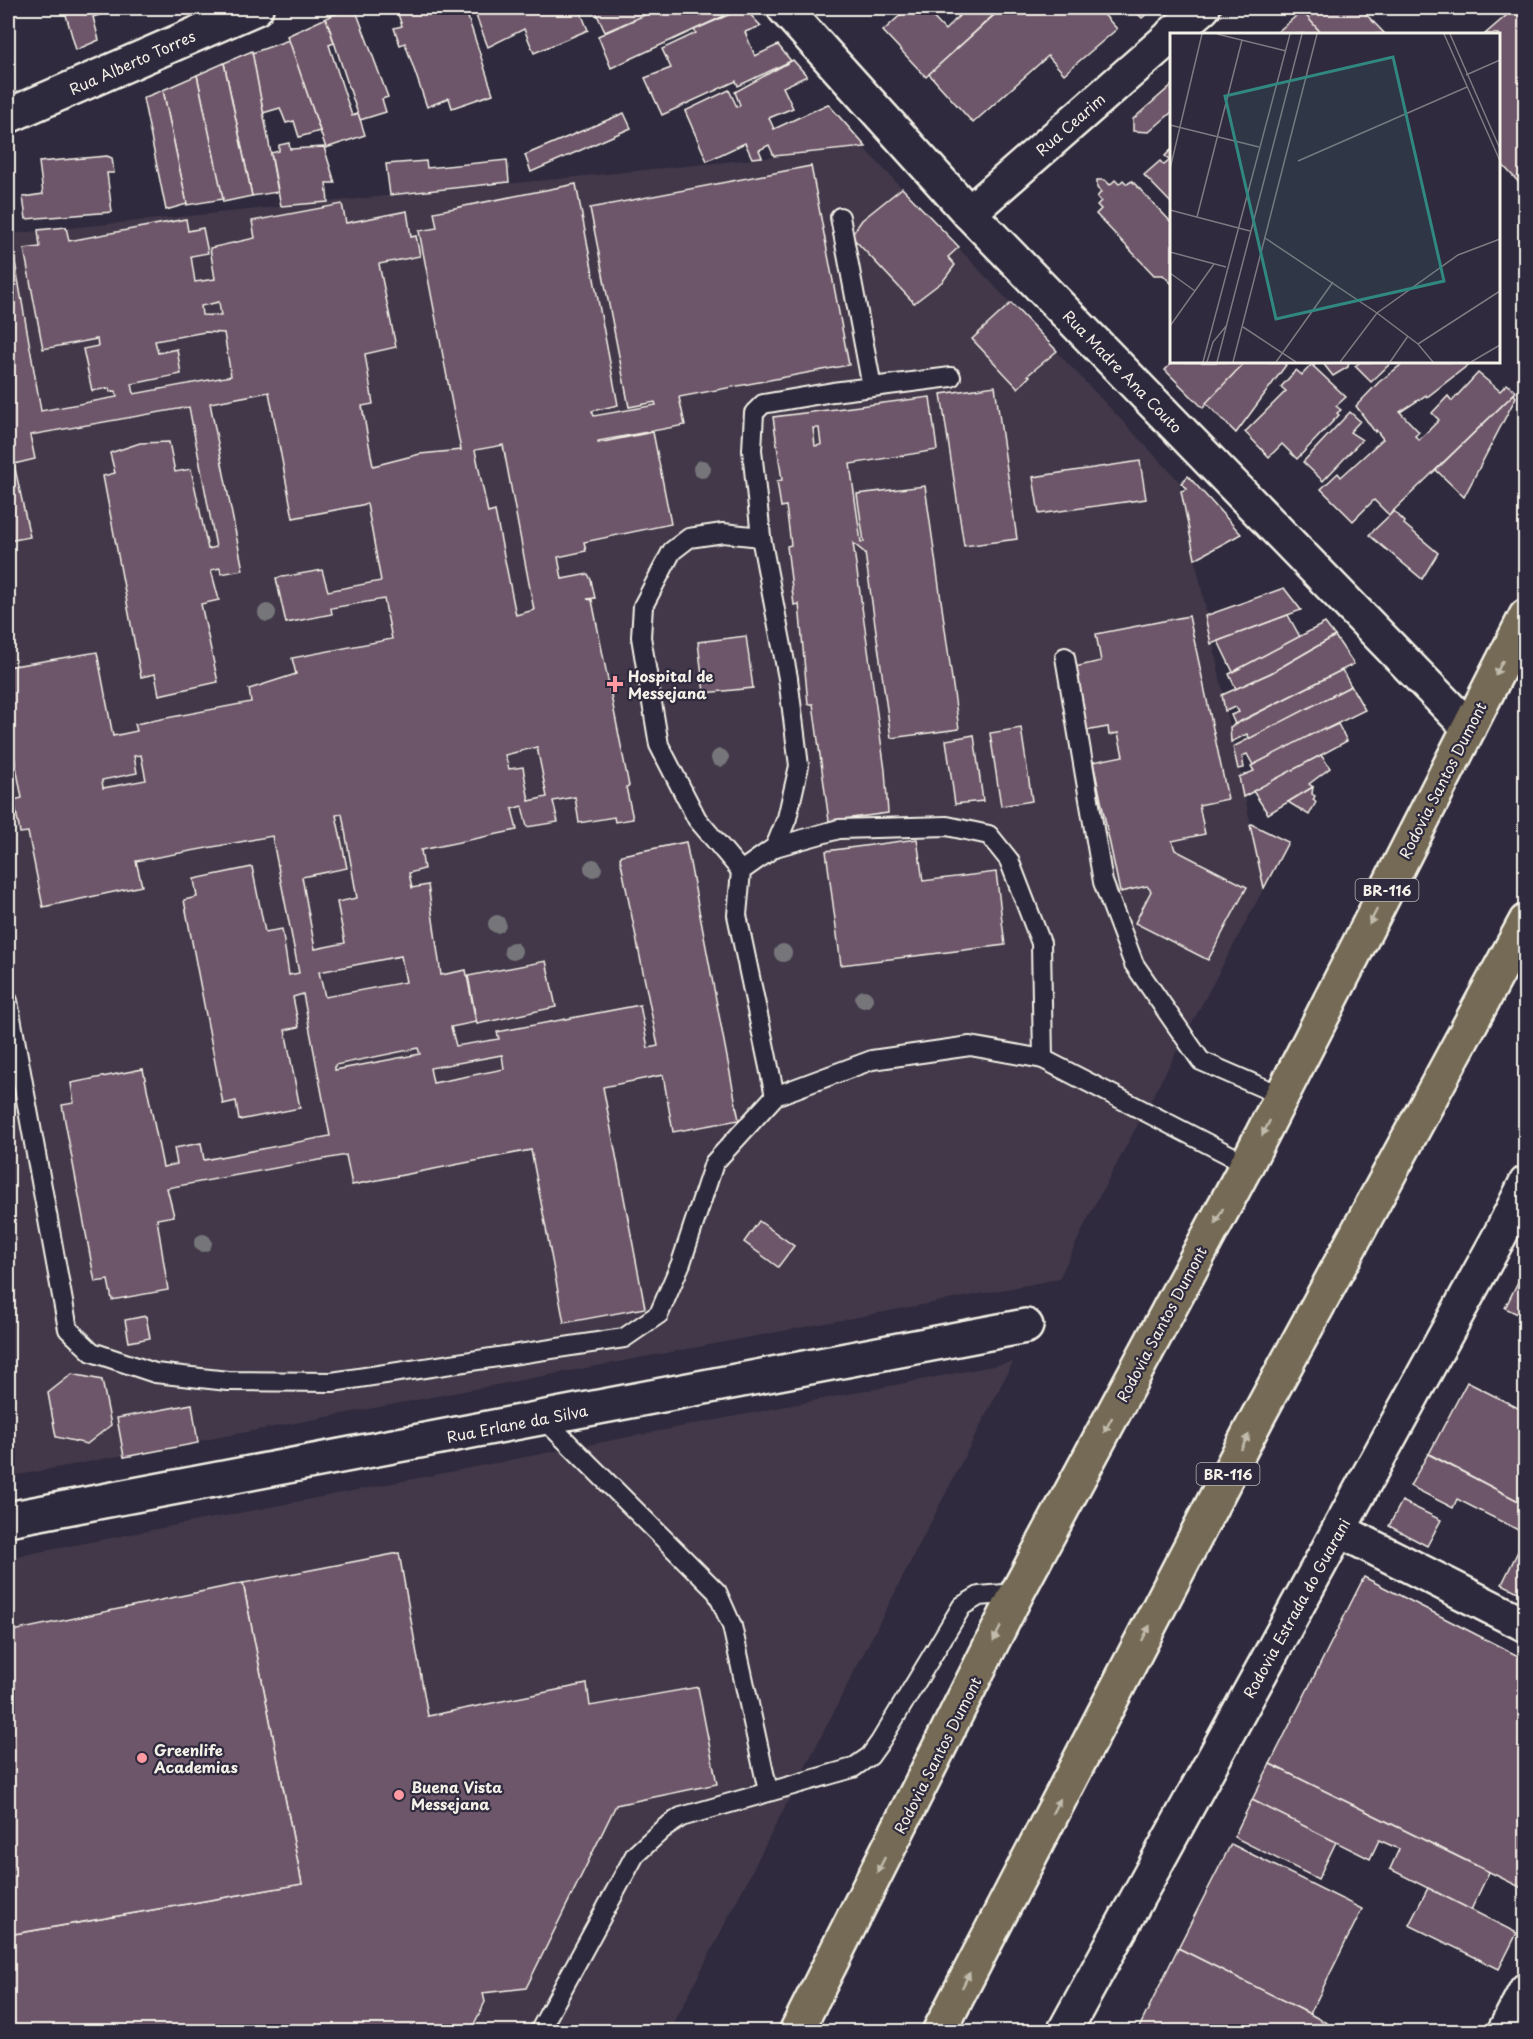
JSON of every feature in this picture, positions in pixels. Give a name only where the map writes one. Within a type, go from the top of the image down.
[{"type":"highway","name":"Rodovia Santos Dumont","points":[[796,2031],[1017,1593],[1247,1164],[1526,616]]},
{"type":"highway","name":"BR-116","points":[[939,2031],[1256,1420],[1526,921]]},
{"type":"street","name":"Rua Alberto Torres","points":[[8,116],[256,8]]},
{"type":"street","name":"Rua Madre Ana Couto","points":[[784,8],[969,213],[1469,728]]},
{"type":"street","name":"Rua Cearim","points":[[1174,33],[1203,8]]},
{"type":"street","name":"Rua Cearim","points":[[969,213],[1170,37]]},
{"type":"street","name":"Rodovia Estrada do Guarani","points":[[1064,2031],[1526,1183]]},
{"type":"street","name":"Rua Erlane da Silva","points":[[8,1519],[1026,1326]]},
{"type":"street","points":[[1339,1530],[1526,1625]]},
{"type":"street","points":[[1504,2031],[1526,1990]]},
{"type":"lane","points":[[840,217],[872,387]]},
{"type":"lane","points":[[775,847],[787,818],[799,766],[788,678],[760,537],[752,450],[754,413],[763,404],[951,377]]},
{"type":"lane","points":[[760,537],[723,533],[689,538],[672,551],[643,606],[642,627],[659,745],[698,819],[741,871],[737,915],[775,1096]]},
{"type":"lane","points":[[1065,657],[1102,882],[1134,964],[1201,1061],[1282,1096]]},
{"type":"lane","points":[[741,871],[775,847],[839,830],[947,826],[989,836],[1009,860],[1041,943],[1043,1059]]},
{"type":"lane","points":[[8,1001],[68,1329],[92,1352],[155,1373],[228,1381],[332,1382],[624,1338],[659,1314],[681,1263],[714,1163],[775,1096],[872,1060],[970,1046],[1043,1059],[1247,1164]]},
{"type":"lane","points":[[543,1418],[717,1592],[732,1626],[768,1791]]},
{"type":"lane","points":[[539,2031],[635,1855],[663,1828],[681,1817],[853,1768],[870,1756],[962,1606],[979,1596],[1017,1593]]},
{"type":"shaded area","name":"Hospital de Messejana","points":[[864,148],[1179,481],[1264,888],[1091,1212],[1059,1279],[8,1477],[8,234]]},
{"type":"shaded area","name":"Buena Vista Messejana","points":[[1013,1362],[670,2031],[8,2032],[8,1558]]},
{"type":"building","points":[[64,8],[113,8],[113,11],[93,17],[99,40],[76,50]]},
{"type":"building","points":[[349,8],[355,8],[388,97],[382,99],[386,112],[360,120],[326,18]]},
{"type":"building","points":[[407,8],[465,8],[493,94],[452,108],[449,98],[427,107],[405,43],[400,45],[394,28],[402,26],[397,11]]},
{"type":"building","points":[[473,8],[579,8],[588,30],[534,53],[524,29],[488,47]]},
{"type":"building","points":[[594,8],[661,8],[605,32]]},
{"type":"building","points":[[660,8],[721,8],[724,16],[611,68],[598,36]]},
{"type":"building","points":[[744,8],[761,26],[745,32],[755,56],[778,45],[791,61],[738,86],[736,81],[662,115],[645,78],[671,68],[662,49],[696,33],[694,30]]},
{"type":"building","points":[[908,8],[924,8],[945,30],[967,8],[1000,9],[926,77],[883,31]]},
{"type":"building","points":[[1002,8],[1098,8],[1117,29],[1064,74],[1048,56],[973,123],[929,74]]},
{"type":"building","points":[[1132,8],[1154,8],[1142,18]]},
{"type":"building","points":[[1316,8],[1360,8],[1384,33],[1321,33],[1306,16]]},
{"type":"building","points":[[1515,8],[1526,8],[1526,190],[1500,162],[1500,33],[1486,33]]},
{"type":"building","points":[[1302,11],[1321,33],[1276,33]]},
{"type":"building","points":[[326,18],[334,43],[329,45],[352,116],[358,113],[365,135],[326,148],[287,36]]},
{"type":"building","points":[[289,40],[320,131],[299,137],[294,121],[286,123],[280,108],[263,113],[252,53]]},
{"type":"building","points":[[252,51],[278,192],[252,196],[224,63]]},
{"type":"building","points":[[793,60],[807,76],[783,87],[793,108],[769,118],[774,129],[828,104],[866,147],[774,156],[769,145],[759,150],[762,157],[752,158],[745,143],[707,161],[685,111],[729,90],[737,107],[740,105],[735,92]]},
{"type":"building","points":[[224,63],[252,196],[223,202],[197,75]]},
{"type":"building","points":[[197,75],[223,199],[187,205],[163,90]]},
{"type":"building","points":[[1170,87],[1170,114],[1149,132],[1133,131],[1133,119]]},
{"type":"building","points":[[163,90],[187,204],[166,210],[143,98]]},
{"type":"building","points":[[624,113],[631,128],[531,172],[525,155]]},
{"type":"building","points":[[289,143],[290,149],[324,147],[335,183],[326,183],[328,202],[281,206],[271,153],[279,151],[279,145]]},
{"type":"building","points":[[107,156],[112,158],[114,173],[107,173],[112,212],[26,219],[23,197],[43,194],[39,162]]},
{"type":"building","points":[[507,160],[509,182],[390,195],[386,164],[426,161],[427,168]]},
{"type":"building","points":[[1170,160],[1170,202],[1144,175],[1160,161],[1164,165]]},
{"type":"building","points":[[811,166],[849,365],[679,397],[685,425],[598,441],[598,443],[653,432],[671,524],[584,542],[586,551],[558,557],[562,579],[588,574],[591,580],[595,598],[587,599],[592,600],[629,786],[626,787],[633,819],[615,822],[614,817],[579,823],[575,797],[553,801],[558,822],[527,827],[522,806],[512,809],[517,830],[421,850],[424,869],[409,873],[412,888],[428,885],[441,975],[466,970],[476,1022],[451,1027],[456,1046],[499,1039],[497,1032],[640,1005],[648,1048],[658,1046],[620,858],[622,855],[686,842],[739,1120],[673,1132],[663,1075],[603,1087],[645,1308],[564,1323],[531,1150],[352,1185],[346,1155],[167,1188],[174,1216],[157,1219],[168,1290],[112,1300],[108,1280],[95,1282],[62,1105],[74,1103],[71,1083],[143,1069],[163,1167],[177,1164],[174,1148],[201,1143],[204,1160],[330,1136],[303,994],[293,997],[299,1027],[285,1030],[300,1108],[239,1120],[236,1101],[223,1104],[184,900],[197,897],[194,879],[252,867],[265,932],[282,929],[289,975],[299,973],[272,836],[136,861],[142,886],[43,907],[28,832],[20,833],[14,800],[22,798],[8,724],[8,667],[97,652],[113,736],[137,731],[135,724],[251,702],[249,689],[296,674],[292,658],[392,639],[384,599],[331,608],[332,614],[286,623],[276,578],[322,570],[328,591],[381,581],[367,504],[293,518],[269,392],[210,403],[243,570],[221,574],[220,568],[211,570],[219,600],[201,604],[218,682],[159,695],[155,674],[141,677],[103,476],[115,473],[110,453],[140,443],[169,442],[175,472],[191,469],[208,549],[216,547],[189,407],[30,435],[35,459],[14,464],[30,537],[8,541],[8,233],[10,233],[41,411],[117,397],[116,391],[110,392],[109,388],[92,391],[83,349],[98,346],[97,339],[43,349],[24,249],[40,247],[38,230],[66,227],[69,241],[186,219],[188,231],[203,228],[208,253],[191,256],[195,282],[215,279],[210,248],[255,238],[252,221],[342,204],[346,223],[407,211],[411,237],[416,236],[420,256],[379,264],[396,347],[365,354],[373,404],[362,406],[373,466],[420,454],[461,450],[419,231],[437,228],[434,212],[576,184],[618,405],[592,411],[594,416],[656,405],[655,402],[629,407],[590,208]],"holes":[[[219,302],[221,316],[202,315],[201,306]],[[205,332],[224,333],[231,376],[134,394],[132,384],[181,374],[177,349],[158,353],[155,341]],[[503,445],[534,610],[516,615],[495,511],[488,513],[475,450]],[[537,747],[547,797],[529,801],[523,767],[509,769],[505,755]],[[141,755],[146,780],[103,788],[102,780],[137,773],[134,756]],[[342,814],[357,898],[337,902],[345,943],[315,949],[302,877],[347,868],[336,815]],[[401,956],[406,982],[325,997],[319,972]],[[418,1048],[420,1054],[335,1070],[335,1065]],[[502,1055],[504,1069],[433,1083],[430,1068]]]},
{"type":"building","points":[[1097,180],[1105,180],[1110,185],[1115,180],[1119,184],[1123,180],[1127,184],[1132,181],[1170,221],[1170,282],[1163,275],[1154,275],[1096,214],[1101,209],[1097,205],[1101,201],[1097,197],[1101,192],[1097,188]]},
{"type":"building","points":[[902,188],[959,247],[948,257],[955,265],[943,281],[914,303],[851,236],[862,220]]},
{"type":"building","points":[[1011,303],[1057,351],[1028,375],[1030,376],[1018,388],[972,339]]},
{"type":"building","points":[[1172,363],[1244,363],[1203,408],[1165,370]]},
{"type":"building","points":[[1244,363],[1284,363],[1286,365],[1236,433],[1206,403]]},
{"type":"building","points":[[1310,363],[1317,363],[1313,366],[1346,397],[1336,406],[1341,410],[1337,413],[1339,415],[1297,459],[1282,444],[1269,457],[1245,432],[1286,391],[1281,387],[1296,370],[1302,375],[1312,364]]},
{"type":"building","points":[[1323,363],[1349,363],[1348,367],[1333,376]]},
{"type":"building","points":[[1359,363],[1391,363],[1371,382],[1355,366]]},
{"type":"building","points":[[1471,363],[1427,397],[1426,395],[1400,412],[1419,432],[1415,436],[1419,440],[1439,420],[1432,413],[1448,396],[1452,401],[1478,373],[1500,391],[1507,384],[1516,392],[1389,515],[1374,500],[1353,521],[1321,489],[1338,473],[1341,477],[1383,439],[1356,406],[1379,382],[1402,364]]},
{"type":"building","points":[[995,386],[1017,539],[964,546],[941,394]]},
{"type":"building","points":[[1514,394],[1516,397],[1464,497],[1436,470]]},
{"type":"building","points":[[930,397],[937,450],[850,464],[861,542],[864,542],[857,494],[925,486],[959,729],[891,738],[865,553],[853,543],[885,770],[888,813],[829,821],[813,704],[808,704],[799,604],[794,605],[787,546],[791,545],[786,506],[781,507],[777,481],[782,480],[773,417]],"holes":[[[813,428],[819,428],[821,445],[815,446]]]},
{"type":"building","points":[[1350,412],[1360,421],[1350,432],[1362,440],[1323,481],[1303,462]]},
{"type":"building","points":[[1140,461],[1146,499],[1039,514],[1033,477]]},
{"type":"building","points":[[1188,476],[1241,534],[1195,559],[1181,491],[1187,489],[1181,483]]},
{"type":"building","points":[[1394,511],[1405,522],[1404,524],[1438,553],[1422,579],[1369,535]]},
{"type":"building","points":[[1284,588],[1301,610],[1211,644],[1205,616]]},
{"type":"building","points":[[1288,615],[1300,637],[1233,672],[1218,641]]},
{"type":"building","points":[[1189,616],[1228,799],[1199,805],[1205,834],[1172,841],[1175,850],[1247,887],[1208,960],[1135,923],[1151,891],[1147,886],[1120,892],[1093,762],[1123,756],[1118,733],[1109,735],[1108,727],[1080,732],[1066,669],[1101,661],[1096,634]]},
{"type":"building","points":[[1325,623],[1335,636],[1271,673],[1236,689],[1229,674]]},
{"type":"building","points":[[746,636],[753,688],[704,693],[698,642]]},
{"type":"building","points":[[1335,636],[1354,664],[1235,724],[1231,715],[1239,712],[1236,707],[1225,711],[1222,695],[1271,673]]},
{"type":"building","points":[[1342,670],[1351,686],[1250,739],[1247,734],[1231,742],[1230,727]]},
{"type":"building","points":[[1351,686],[1365,710],[1253,765],[1247,754],[1242,756],[1244,768],[1238,769],[1233,747]]},
{"type":"building","points":[[1338,724],[1347,741],[1243,797],[1239,777],[1254,771],[1251,766],[1324,728],[1325,730]]},
{"type":"building","points":[[1021,728],[1032,801],[1001,806],[990,733]]},
{"type":"building","points":[[974,735],[983,801],[955,804],[946,740]]},
{"type":"building","points":[[1321,755],[1330,768],[1309,784],[1313,787],[1268,814],[1253,791]]},
{"type":"building","points":[[1313,787],[1312,794],[1315,796],[1313,800],[1316,802],[1309,815],[1288,802]]},
{"type":"building","points":[[1250,825],[1288,842],[1264,888]]},
{"type":"building","points":[[917,839],[923,881],[996,872],[1005,945],[841,965],[826,851]]},
{"type":"building","points":[[546,961],[556,1007],[477,1024],[468,976]]},
{"type":"building","points":[[759,1221],[794,1246],[778,1267],[744,1242]]},
{"type":"building","points":[[1523,1272],[1526,1273],[1526,1318],[1505,1308]]},
{"type":"building","points":[[146,1316],[150,1338],[129,1342],[125,1320]]},
{"type":"building","points":[[72,1374],[102,1380],[111,1425],[87,1444],[56,1437],[48,1393]]},
{"type":"building","points":[[1467,1382],[1526,1412],[1526,1493],[1520,1502],[1429,1454]]},
{"type":"building","points":[[192,1404],[198,1443],[124,1457],[117,1418]]},
{"type":"building","points":[[1428,1454],[1526,1505],[1526,1534],[1457,1499],[1453,1508],[1410,1486]]},
{"type":"building","points":[[1402,1501],[1441,1520],[1427,1546],[1389,1526]]},
{"type":"building","points":[[1526,1535],[1526,1596],[1502,1584]]},
{"type":"building","points":[[399,1553],[428,1716],[587,1684],[590,1706],[698,1687],[717,1784],[616,1805],[526,1988],[483,1993],[485,2002],[470,2032],[8,2032],[8,1935],[302,1884],[243,1583]]},
{"type":"building","points":[[1364,1577],[1526,1660],[1526,1890],[1270,1764]]},
{"type":"building","name":"Greenlife Academias","points":[[243,1583],[302,1884],[8,1935],[8,1632]]},
{"type":"building","points":[[1270,1764],[1489,1872],[1471,1910],[1390,1869],[1399,1849],[1379,1840],[1370,1859],[1252,1800]]},
{"type":"building","points":[[1252,1800],[1336,1842],[1318,1879],[1234,1837]]},
{"type":"building","points":[[1231,1844],[1362,1909],[1310,2014],[1178,1948]]},
{"type":"building","points":[[1428,1888],[1517,1933],[1499,1969],[1409,1925]]},
{"type":"building","points":[[1178,1948],[1310,2014],[1343,2032],[1137,2032]]},
{"type":"place","name":"Hospital de Messejana","points":[[615,684]]},
{"type":"place","name":"Greenlife Academias","points":[[142,1758]]},
{"type":"place","name":"Buena Vista Messejana","points":[[399,1795]]}]
